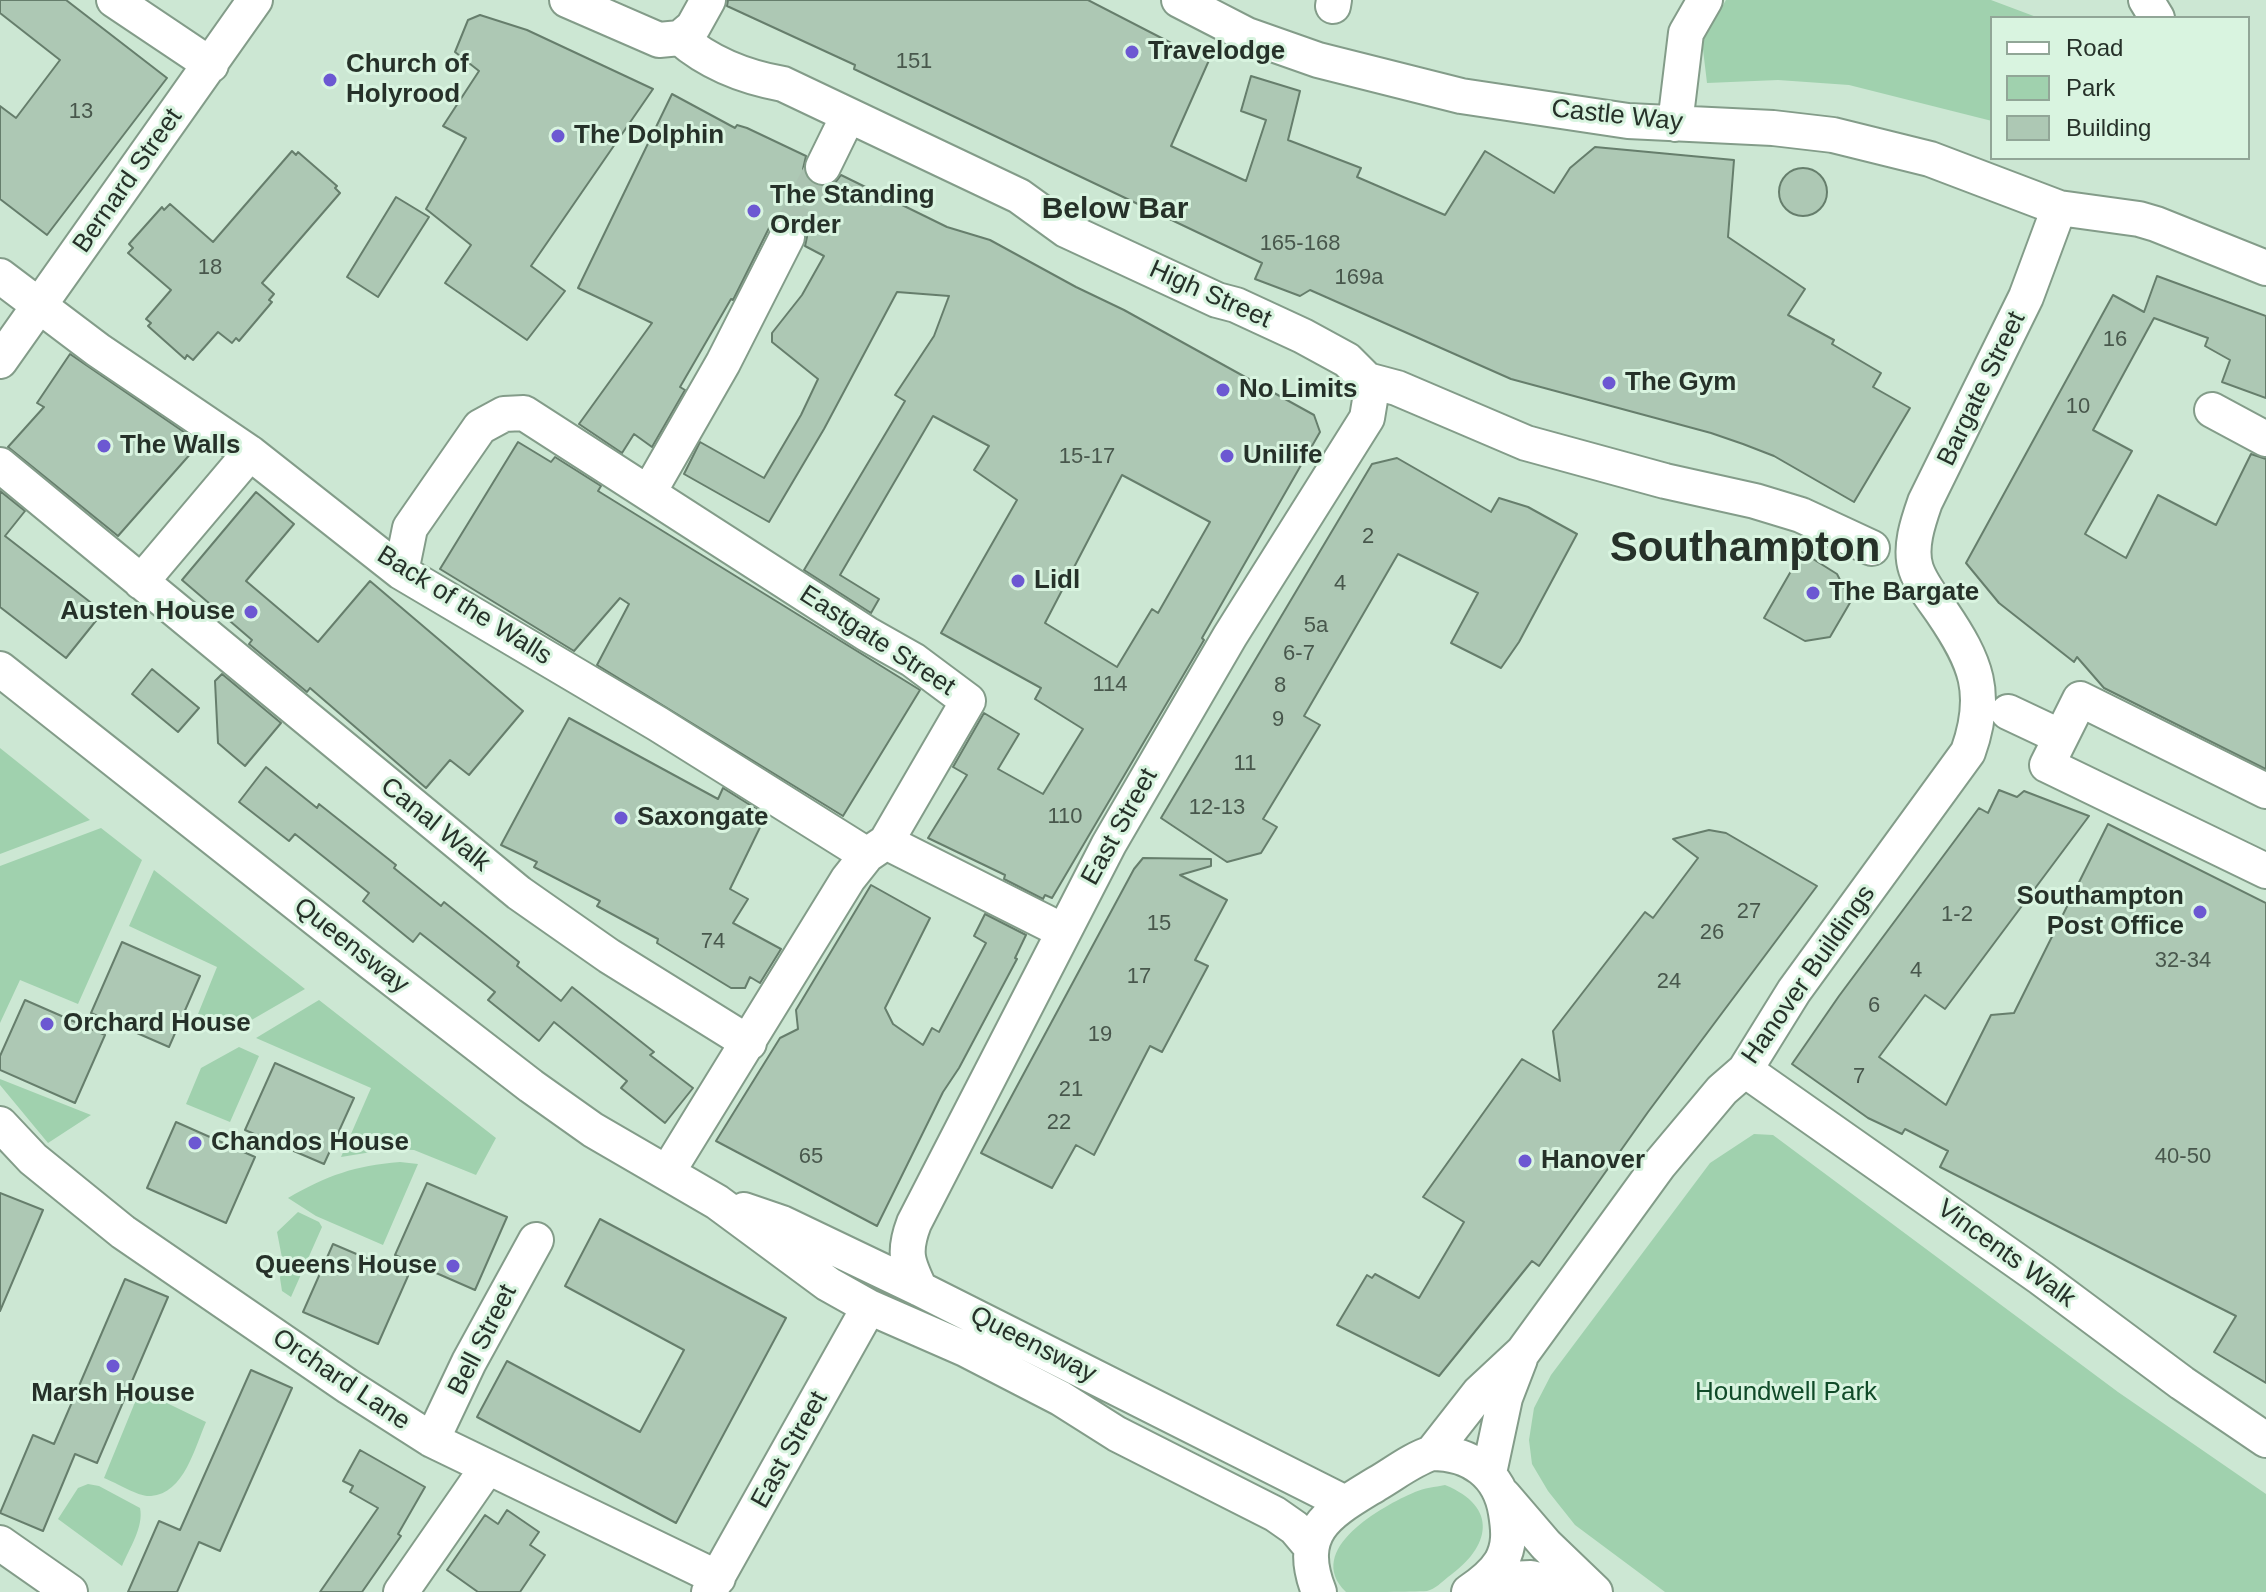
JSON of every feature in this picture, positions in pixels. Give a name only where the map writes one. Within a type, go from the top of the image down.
[{"type":"street","points":[[114,0],[211,65]]},
{"type":"street","name":"Bernard Street","points":[[0,361],[255,0]]},
{"type":"street","points":[[567,0],[636,33],[659,40],[680,38],[693,27],[708,0]]},
{"type":"street","name":"Castle Way","points":[[1179,0],[1247,35],[1333,64],[1461,96],[1628,121],[1773,128],[1833,135],[1930,159],[2059,208],[2139,219],[2266,268]]},
{"type":"street","points":[[1675,124],[1686,33],[1705,0]]},
{"type":"street","name":"High Street","points":[[680,38],[700,55],[749,78],[783,84],[1019,196],[1066,230],[1303,336],[1347,360],[1367,380],[1397,388],[1526,443],[1801,515],[1872,548]]},
{"type":"street","points":[[823,167],[848,116]]},
{"type":"street","name":"Bargate Street","points":[[1994,705],[1952,627],[1916,570],[1917,526],[1925,502],[2026,297],[2059,208]]},
{"type":"street","points":[[649,492],[723,363],[787,237]]},
{"type":"street","name":"Back of the Walls","points":[[0,276],[38,307],[250,453],[401,572],[876,848],[1063,931]]},
{"type":"street","name":"East Street","points":[[920,1289],[908,1263],[907,1252],[914,1223],[1109,844],[1230,636],[1367,418],[1370,400],[1367,380]]},
{"type":"street","points":[[2212,410],[2266,439]]},
{"type":"street","name":"Eastgate Street","points":[[401,572],[410,528],[480,427],[504,414],[524,413],[867,634],[913,660],[968,701],[876,848]]},
{"type":"street","points":[[141,582],[250,453]]},
{"type":"street","name":"Canal Walk","points":[[0,465],[519,893],[609,956],[749,1043]]},
{"type":"street","name":"Queensway","points":[[0,669],[531,1086],[593,1130],[717,1202],[828,1284],[869,1307],[965,1349],[1060,1398],[1117,1434],[1275,1514],[1295,1528],[1311,1547]]},
{"type":"street","points":[[2266,791],[2080,699],[2047,765],[2266,871]]},
{"type":"street","points":[[1994,705],[2061,737]]},
{"type":"street","name":"Hanover Buildings","points":[[1432,1453],[1479,1393],[1523,1352],[1659,1165],[1722,1090],[1745,1070],[1794,991],[1968,752],[1978,720],[1994,705]]},
{"type":"street","points":[[667,1173],[848,879],[876,848]]},
{"type":"street","name":"Vincents Walk","points":[[1745,1070],[2266,1440]]},
{"type":"street","name":"Orchard Lane","points":[[0,1124],[33,1159],[123,1232],[349,1387],[432,1440],[714,1585]]},
{"type":"street","name":"Queensway","points":[[717,1202],[782,1223],[920,1289],[1343,1502]]},
{"type":"street","name":"Bell Street","points":[[432,1440],[469,1362],[536,1240]]},
{"type":"street","name":"East Street","points":[[714,1585],[869,1307]]},
{"type":"street","name":"Hanover Buildings","points":[[1478,1586],[1500,1564],[1508,1546],[1508,1525],[1496,1485],[1505,1398],[1523,1352]]},
{"type":"street","points":[[1318,1592],[1311,1569],[1311,1547],[1324,1519],[1343,1502],[1432,1453],[1448,1453],[1467,1459],[1496,1485],[1546,1545],[1595,1592]]},
{"type":"street","points":[[401,1592],[487,1468]]},
{"type":"street","points":[[0,1543],[70,1592]]},
{"type":"street","points":[[1478,1586],[1531,1578],[1588,1592]]},
{"type":"green space","points":[[1726,0],[1991,0],[2034,16],[1990,16],[1990,120],[1849,85],[1778,80],[1707,83],[1702,41]]},
{"type":"green space","points":[[0,748],[90,820],[0,854]]},
{"type":"green space","points":[[101,828],[142,860],[78,1004],[20,980],[0,1023],[0,866]]},
{"type":"green space","points":[[154,870],[305,989],[236,1029],[198,1014],[217,967],[129,926]]},
{"type":"green space","points":[[319,1000],[496,1138],[476,1175],[414,1150],[390,1149],[341,1157],[371,1088],[256,1038]]},
{"type":"green space","points":[[239,1047],[259,1056],[230,1122],[186,1104],[201,1068]]},
{"type":"green space","points":[[0,1079],[91,1115],[48,1143],[0,1085]]},
{"type":"green space","name":"Houndwell Park","points":[[1754,1134],[1773,1135],[2118,1392],[2266,1494],[2266,1592],[1665,1592],[1575,1525],[1548,1491],[1532,1464],[1529,1440],[1534,1408],[1551,1375],[1710,1163]]},
{"type":"green space","points":[[400,1162],[418,1164],[383,1245],[316,1216],[288,1198],[342,1173]]},
{"type":"green space","points":[[298,1212],[319,1222],[322,1227],[291,1297],[282,1291],[280,1278],[283,1263],[277,1232]]},
{"type":"green space","points":[[140,1390],[206,1422],[180,1478],[172,1487],[151,1496],[104,1478]]},
{"type":"green space","points":[[88,1484],[99,1486],[140,1508],[138,1530],[122,1566],[58,1519],[78,1488]]},
{"type":"green space","points":[[1445,1485],[1474,1504],[1481,1516],[1483,1528],[1480,1541],[1462,1565],[1427,1591],[1346,1592],[1335,1576],[1334,1561],[1340,1546],[1352,1532],[1367,1519],[1401,1499]]},
{"type":"building","points":[[0,0],[66,0],[167,78],[47,235],[0,199],[0,106],[16,118],[60,60],[0,13]]},
{"type":"building","points":[[728,0],[1088,0],[1177,46],[1210,58],[1171,146],[1246,181],[1266,120],[1241,111],[1251,76],[1300,91],[1288,140],[1361,168],[1357,177],[1445,215],[1485,151],[1554,193],[1570,168],[1595,147],[1734,160],[1728,237],[1805,289],[1788,315],[1834,340],[1832,344],[1881,373],[1873,387],[1910,408],[1854,502],[1774,456],[1743,444],[1511,379],[1310,290],[1300,296],[1255,279],[1262,263],[854,69],[855,65],[727,6]]},
{"type":"building","points":[[480,15],[527,30],[653,89],[531,266],[565,291],[527,340],[445,283],[471,245],[426,209],[466,138],[443,126],[479,71],[455,52],[468,20]]},
{"type":"building","points":[[672,94],[735,128],[737,125],[747,128],[806,156],[803,169],[814,185],[825,187],[835,183],[841,175],[947,227],[990,240],[1314,415],[1320,432],[1202,638],[1204,640],[1052,898],[1045,895],[1043,899],[1004,879],[1005,875],[928,838],[967,775],[953,767],[984,713],[1019,734],[998,769],[1043,794],[1083,729],[1035,699],[1041,688],[941,633],[1017,500],[974,470],[989,446],[933,416],[840,575],[879,599],[871,613],[804,570],[905,401],[895,395],[934,336],[949,296],[897,292],[824,429],[769,522],[684,474],[700,442],[764,478],[801,415],[818,379],[772,342],[772,333],[802,295],[824,256],[805,246],[807,237],[804,227],[787,217],[777,220],[769,228],[733,300],[680,387],[685,390],[652,447],[634,434],[622,453],[579,424],[652,323],[578,288]],"holes":[[[1122,475],[1210,522],[1158,613],[1152,609],[1117,667],[1045,623]]]},
{"type":"building","points":[[292,151],[296,155],[298,152],[337,186],[335,188],[340,193],[262,283],[274,294],[269,300],[272,302],[239,341],[236,338],[232,343],[218,332],[193,360],[187,355],[185,359],[148,326],[151,323],[146,319],[171,290],[128,253],[133,248],[129,244],[162,207],[164,210],[170,204],[213,242]]},
{"type":"building","points":[[1803,168],[1820,175],[1827,192],[1820,209],[1803,216],[1786,209],[1779,192],[1786,175]]},
{"type":"building","points":[[396,197],[429,217],[378,297],[347,277]]},
{"type":"building","points":[[2157,276],[2266,316],[2266,398],[2222,382],[2230,360],[2205,346],[2208,338],[2154,318],[2093,430],[2132,451],[2085,534],[2126,558],[2158,495],[2216,525],[2251,454],[2266,459],[2266,769],[2104,688],[2077,657],[2074,662],[1999,603],[1966,563],[2113,295],[2144,312]]},
{"type":"building","name":"The Walls","points":[[70,354],[200,443],[118,536],[8,447],[44,407],[37,403]]},
{"type":"building","points":[[518,442],[551,462],[555,457],[601,486],[598,491],[920,690],[843,816],[597,665],[629,604],[620,598],[574,651],[440,569]]},
{"type":"building","points":[[1397,458],[1491,512],[1499,498],[1528,507],[1577,534],[1519,642],[1501,668],[1451,643],[1478,593],[1398,554],[1304,716],[1320,725],[1263,819],[1277,827],[1261,853],[1227,862],[1161,818],[1372,464]]},
{"type":"building","points":[[0,491],[25,511],[5,536],[103,612],[66,658],[0,607]]},
{"type":"building","name":"Austen House","points":[[256,492],[294,524],[246,581],[318,642],[370,581],[523,711],[469,775],[450,760],[426,788],[310,688],[307,692],[249,644],[252,640],[182,580]]},
{"type":"building","name":"The Bargate","points":[[1802,552],[1837,574],[1851,601],[1830,637],[1805,641],[1764,618]]},
{"type":"building","points":[[152,669],[199,708],[178,732],[132,694]]},
{"type":"building","points":[[222,674],[281,723],[245,766],[218,743],[215,681]]},
{"type":"building","points":[[569,718],[718,799],[723,788],[766,815],[730,889],[748,899],[733,923],[781,949],[760,983],[750,977],[745,988],[731,988],[657,943],[658,939],[597,906],[600,901],[534,867],[537,862],[501,845]]},
{"type":"building","points":[[266,767],[396,865],[394,868],[441,906],[444,902],[519,962],[517,966],[561,1001],[572,987],[654,1052],[650,1055],[693,1088],[665,1123],[621,1088],[627,1081],[554,1022],[539,1041],[488,1000],[495,992],[420,933],[413,942],[363,901],[369,893],[295,834],[289,841],[239,802]]},
{"type":"building","points":[[1999,790],[2017,797],[2024,791],[2089,816],[1945,1009],[1925,995],[1879,1057],[1946,1105],[1991,1015],[2014,1013],[2108,824],[2266,903],[2266,1383],[2214,1352],[2236,1316],[1940,1167],[1948,1151],[1905,1129],[1902,1134],[1868,1118],[1792,1064],[1979,808],[1988,813]]},
{"type":"building","points":[[1709,830],[1726,833],[1817,886],[1648,1112],[1539,1266],[1532,1261],[1439,1376],[1337,1325],[1367,1275],[1372,1278],[1375,1274],[1419,1298],[1464,1222],[1423,1197],[1522,1059],[1560,1081],[1553,1031],[1645,912],[1653,918],[1698,858],[1673,839]]},
{"type":"building","points":[[1143,858],[1211,859],[1211,866],[1180,875],[1227,900],[1195,960],[1208,966],[1162,1052],[1150,1046],[1094,1155],[1076,1145],[1052,1188],[981,1153],[1134,869]]},
{"type":"building","points":[[871,885],[930,918],[885,1008],[893,1024],[923,1045],[932,1028],[939,1032],[986,943],[974,936],[985,914],[1026,935],[1017,959],[943,1092],[877,1226],[716,1141],[780,1038],[798,1029],[796,1010]]},
{"type":"building","points":[[122,942],[200,976],[169,1047],[91,1013]]},
{"type":"building","points":[[25,1000],[105,1035],[75,1103],[0,1070],[0,1056]]},
{"type":"building","points":[[275,1063],[354,1098],[324,1164],[245,1130]]},
{"type":"building","points":[[176,1122],[255,1157],[226,1223],[147,1188]]},
{"type":"building","points":[[427,1183],[507,1217],[475,1290],[395,1255]]},
{"type":"building","points":[[0,1193],[43,1210],[0,1311]]},
{"type":"building","points":[[600,1219],[786,1318],[676,1523],[477,1417],[507,1361],[640,1432],[684,1350],[565,1286]]},
{"type":"building","points":[[333,1244],[408,1276],[378,1344],[303,1312]]},
{"type":"building","name":"Marsh House","points":[[125,1279],[168,1297],[97,1463],[75,1454],[43,1531],[0,1513],[33,1435],[54,1444]]},
{"type":"building","points":[[251,1370],[292,1388],[220,1551],[199,1542],[177,1592],[128,1592],[159,1521],[180,1530]]},
{"type":"building","points":[[360,1450],[425,1487],[398,1534],[401,1536],[362,1592],[320,1592],[378,1508],[350,1492],[353,1486],[343,1481]]},
{"type":"building","points":[[507,1510],[539,1532],[530,1545],[545,1555],[520,1592],[478,1592],[447,1570],[485,1515],[498,1524]]},
{"type":"tunnel","points":[[787,237],[823,167]]},
{"type":"place","name":"Travelodge","points":[[1132,52]]},
{"type":"place","name":"Church of Holyrood","points":[[330,80]]},
{"type":"place","name":"The Dolphin","points":[[558,136]]},
{"type":"place","name":"The Standing Order","points":[[754,211]]},
{"type":"place","name":"The Gym","points":[[1609,383]]},
{"type":"place","name":"No Limits","points":[[1223,390]]},
{"type":"place","name":"The Walls","points":[[104,446]]},
{"type":"place","name":"Unilife","points":[[1227,456]]},
{"type":"place","name":"Lidl","points":[[1018,581]]},
{"type":"place","name":"The Bargate","points":[[1813,593]]},
{"type":"place","name":"Austen House","points":[[251,612]]},
{"type":"place","name":"Saxongate","points":[[621,818]]},
{"type":"place","name":"Southampton Post Office","points":[[2200,912]]},
{"type":"place","name":"Orchard House","points":[[47,1024]]},
{"type":"place","name":"Chandos House","points":[[195,1143]]},
{"type":"place","name":"Hanover","points":[[1525,1161]]},
{"type":"place","name":"Queens House","points":[[453,1266]]},
{"type":"place","name":"Marsh House","points":[[113,1366]]},
{"type":"district","name":"Below Bar","points":[[1115,210]]},
{"type":"district","name":"Southampton","points":[[1745,549]]}]
